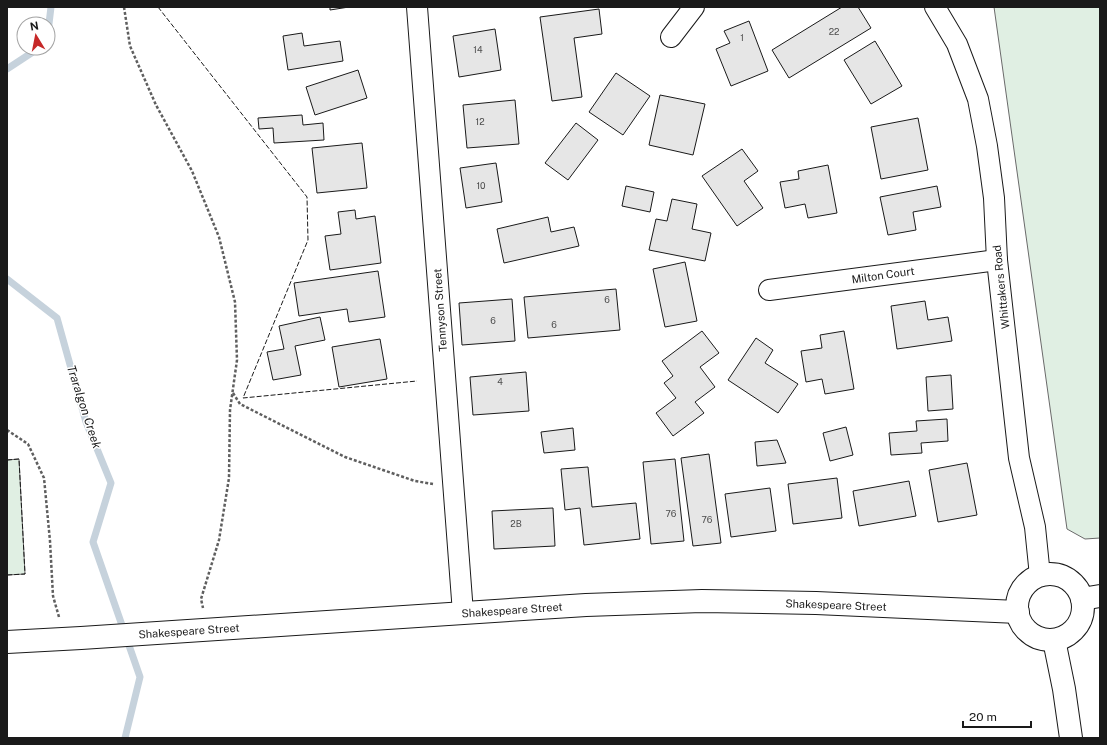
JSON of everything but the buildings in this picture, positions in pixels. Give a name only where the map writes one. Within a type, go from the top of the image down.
[{"type":"main road","points":[[1040,576],[1061,576],[1091,597],[1083,609],[1081,620],[1075,629],[1062,638],[1054,640],[1041,639],[1030,634],[1022,624],[1018,612],[1018,601],[1022,590],[1030,582],[1040,576]]},
{"type":"main road","name":"Shakespeare Street","points":[[7,642],[586,605],[702,601],[816,603],[1018,612]]},
{"type":"main road","points":[[1054,640],[1064,689],[1071,738]]},
{"type":"street","name":"Tennyson Street","points":[[417,7],[463,613]]},
{"type":"street","points":[[672,38],[694,7]]},
{"type":"street","name":"Whittakers Road","points":[[935,7],[957,44],[978,99],[987,146],[994,198],[997,260],[1019,458],[1035,527],[1040,576]]},
{"type":"street","name":"Milton Court","points":[[769,290],[997,260]]},
{"type":"path","points":[[124,7],[130,46],[156,105],[192,171],[218,238],[235,302],[237,360],[230,410],[229,478],[218,540],[201,599],[201,630]]},
{"type":"path","points":[[232,392],[240,404],[345,457],[415,481],[442,486],[453,484]]},
{"type":"path","points":[[7,430],[28,444],[44,478],[53,596],[72,639]]},
{"type":"green space","points":[[994,7],[1100,7],[1100,538],[1085,539],[1067,529]]},
{"type":"green space","points":[[19,459],[25,574],[7,575],[7,460]]},
{"type":"waterway","name":"Traralgon Creek","points":[[50,16],[51,7]]},
{"type":"waterway","name":"Traralgon Creek","points":[[7,69],[27,56]]},
{"type":"waterway","name":"Traralgon Creek","points":[[7,279],[57,318],[86,422],[111,483],[93,542],[140,677],[125,738]]},
{"type":"fence","points":[[158,7],[307,197],[308,240],[243,398],[417,381]]},
{"type":"fence","points":[[7,460],[19,459],[25,574],[7,575]]}]
